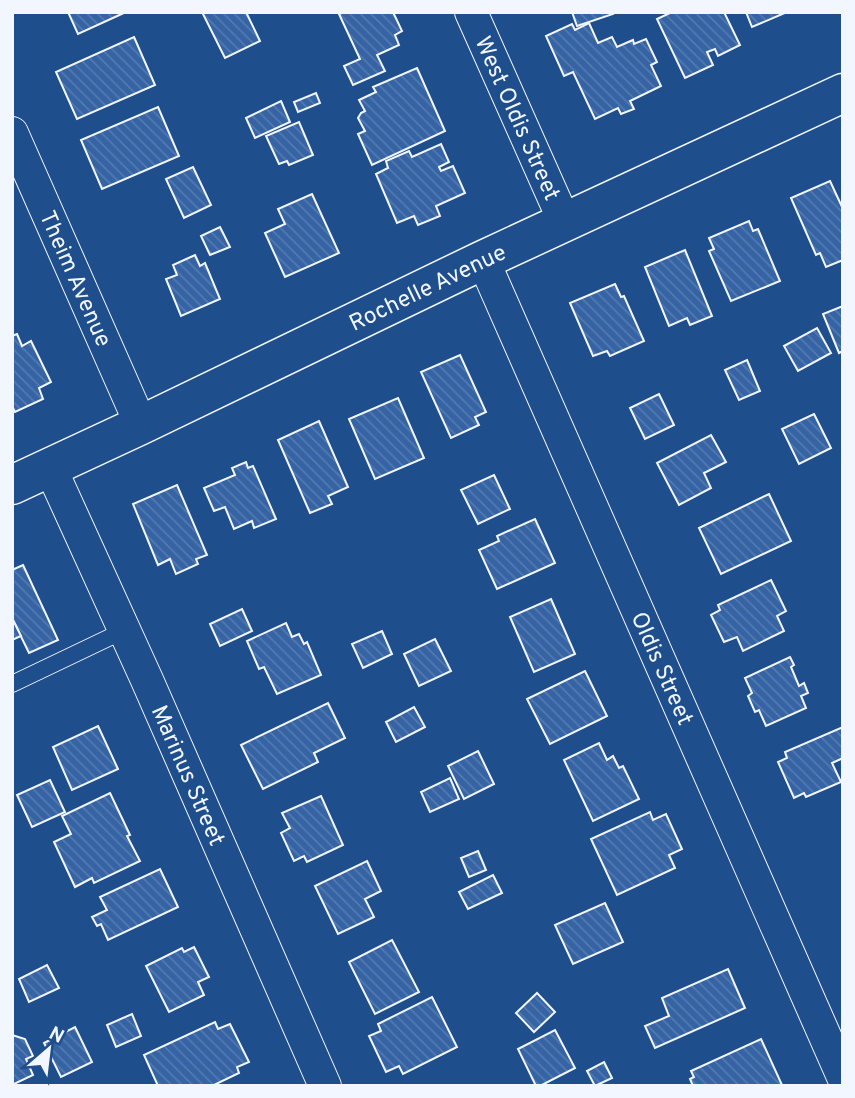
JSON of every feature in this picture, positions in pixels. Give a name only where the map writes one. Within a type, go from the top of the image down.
[{"type":"street","name":"West Oldis Street","points":[[471,12],[565,223]]},
{"type":"street","name":"Rochelle Avenue","points":[[12,485],[483,260],[843,93]]},
{"type":"street","name":"Theim Avenue","points":[[12,133],[141,425]]},
{"type":"street","name":"Oldis Street","points":[[483,260],[843,1077]]},
{"type":"street","name":"Marinus Street","points":[[50,467],[125,630],[325,1086]]},
{"type":"lane","points":[[12,684],[125,630]]},
{"type":"building","points":[[68,12],[126,12],[78,34]]},
{"type":"building","points":[[202,12],[246,12],[260,41],[225,58]]},
{"type":"building","points":[[393,12],[402,31],[395,35],[399,45],[377,55],[385,71],[353,85],[344,66],[360,59],[339,14]]},
{"type":"building","points":[[572,12],[612,12],[613,14],[577,26]]},
{"type":"building","points":[[672,12],[724,12],[740,45],[718,56],[715,49],[707,52],[713,65],[685,78],[657,19]]},
{"type":"building","points":[[746,12],[787,12],[752,27]]},
{"type":"building","points":[[589,23],[598,43],[612,37],[617,47],[633,40],[634,44],[646,39],[657,62],[651,65],[661,86],[630,101],[634,109],[621,114],[618,108],[595,119],[573,72],[564,76],[546,36],[572,24],[575,30]]},
{"type":"building","points":[[134,37],[155,85],[77,119],[56,72]]},
{"type":"building","points":[[417,68],[445,131],[372,165],[358,134],[365,131],[358,118],[365,111],[359,100],[376,92],[373,87]]},
{"type":"building","points":[[316,93],[320,103],[298,112],[294,102]]},
{"type":"building","points":[[281,101],[290,122],[255,138],[246,118]]},
{"type":"building","points":[[158,107],[179,156],[102,189],[81,140]]},
{"type":"building","points":[[299,122],[313,155],[289,165],[287,161],[279,164],[266,136]]},
{"type":"building","points":[[441,144],[449,162],[439,167],[441,171],[453,166],[465,193],[436,206],[440,216],[418,225],[414,216],[397,223],[376,174],[388,168],[386,161],[409,151],[412,157]]},
{"type":"building","points":[[193,167],[211,205],[184,218],[166,179]]},
{"type":"building","points":[[830,181],[843,209],[843,260],[826,267],[820,253],[816,255],[791,198]]},
{"type":"building","points":[[312,194],[339,253],[285,277],[265,233],[285,224],[278,209]]},
{"type":"building","points":[[749,221],[753,231],[758,229],[780,281],[731,301],[709,251],[714,249],[709,238]]},
{"type":"building","points":[[220,227],[230,247],[210,255],[201,236]]},
{"type":"building","points":[[685,250],[712,316],[690,325],[687,318],[669,326],[645,267]]},
{"type":"building","points":[[195,255],[200,266],[205,263],[220,299],[181,316],[166,279],[177,275],[173,265]]},
{"type":"building","points":[[615,284],[621,297],[624,296],[644,341],[610,356],[607,351],[593,356],[570,303]]},
{"type":"building","points":[[843,306],[843,351],[839,353],[823,314]]},
{"type":"building","points":[[817,328],[831,353],[798,371],[784,346]]},
{"type":"building","points":[[17,334],[22,346],[31,341],[51,382],[39,388],[43,399],[15,412],[12,406],[12,336]]},
{"type":"building","points":[[460,355],[486,412],[475,417],[479,425],[451,438],[421,372]]},
{"type":"building","points":[[747,360],[760,391],[739,400],[725,370]]},
{"type":"building","points":[[659,394],[674,425],[645,439],[630,408]]},
{"type":"building","points":[[398,398],[424,458],[375,479],[349,419]]},
{"type":"building","points":[[814,414],[831,448],[799,464],[782,429]]},
{"type":"building","points":[[319,421],[348,487],[328,496],[332,504],[310,513],[278,440]]},
{"type":"building","points":[[711,435],[726,462],[704,473],[711,488],[679,505],[657,463]]},
{"type":"building","points":[[246,462],[248,468],[253,466],[276,519],[254,528],[252,521],[234,529],[225,507],[214,511],[204,488],[235,475],[232,468]]},
{"type":"building","points":[[494,475],[510,509],[478,524],[461,490]]},
{"type":"building","points":[[177,485],[207,555],[196,559],[198,564],[176,574],[170,559],[158,565],[133,504]]},
{"type":"building","points":[[769,494],[791,541],[721,574],[699,528]]},
{"type":"building","points":[[535,519],[555,563],[497,589],[479,550],[499,541],[497,536]]},
{"type":"building","points":[[23,565],[58,640],[29,653],[12,618],[12,570]]},
{"type":"building","points":[[771,580],[786,611],[777,616],[784,631],[743,651],[737,637],[724,642],[711,615],[720,610],[718,605]]},
{"type":"building","points":[[551,599],[575,654],[534,672],[510,617]]},
{"type":"building","points":[[242,609],[252,631],[220,646],[210,624]]},
{"type":"building","points":[[12,618],[21,636],[12,640]]},
{"type":"building","points":[[286,623],[292,637],[299,634],[304,644],[307,642],[321,675],[277,694],[264,667],[259,669],[247,641]]},
{"type":"building","points":[[382,631],[392,654],[363,668],[352,644]]},
{"type":"building","points":[[435,639],[451,671],[419,686],[404,654]]},
{"type":"building","points":[[790,657],[799,686],[804,683],[808,693],[801,696],[806,708],[766,726],[759,710],[755,712],[748,696],[752,693],[745,678]]},
{"type":"building","points":[[585,671],[607,716],[550,744],[527,699]]},
{"type":"building","points":[[328,703],[345,738],[314,753],[318,762],[263,789],[241,745]]},
{"type":"building","points":[[414,707],[425,727],[396,742],[386,722]]},
{"type":"building","points":[[98,726],[118,769],[72,790],[53,747]]},
{"type":"building","points":[[843,727],[843,758],[832,763],[841,782],[806,797],[804,793],[794,798],[778,762],[787,758],[785,752]]},
{"type":"building","points":[[599,743],[607,760],[613,756],[619,768],[623,766],[639,799],[593,821],[564,760]]},
{"type":"building","points":[[478,751],[494,784],[464,799],[448,766]]},
{"type":"building","points":[[450,778],[459,799],[430,812],[421,792]]},
{"type":"building","points":[[50,780],[65,812],[32,827],[17,795]]},
{"type":"building","points":[[110,793],[140,861],[94,883],[92,878],[75,887],[54,842],[71,834],[62,816]]},
{"type":"building","points":[[321,796],[343,845],[307,862],[304,856],[294,861],[281,833],[290,828],[282,813]]},
{"type":"building","points":[[650,812],[653,820],[666,814],[682,849],[669,855],[675,868],[617,895],[591,839]]},
{"type":"building","points":[[478,851],[486,870],[469,877],[461,858]]},
{"type":"building","points":[[367,861],[381,891],[365,899],[374,917],[338,934],[315,886]]},
{"type":"building","points":[[160,869],[178,907],[108,940],[101,924],[97,926],[92,917],[107,910],[100,897]]},
{"type":"building","points":[[493,875],[502,893],[468,909],[459,892]]},
{"type":"building","points":[[605,903],[623,942],[573,964],[555,925]]},
{"type":"building","points":[[392,940],[419,992],[375,1014],[349,962]]},
{"type":"building","points":[[194,947],[209,977],[198,982],[204,995],[169,1012],[146,966],[182,948],[184,952]]},
{"type":"building","points":[[47,965],[59,988],[29,1002],[19,979]]},
{"type":"building","points":[[728,969],[745,1008],[655,1048],[645,1026],[669,1016],[662,998]]},
{"type":"building","points":[[537,993],[555,1012],[534,1032],[516,1013]]},
{"type":"building","points":[[432,997],[457,1047],[403,1074],[399,1066],[386,1072],[369,1036],[381,1031],[378,1024]]},
{"type":"building","points":[[132,1014],[141,1036],[116,1047],[107,1025]]},
{"type":"building","points":[[215,1022],[218,1029],[230,1024],[249,1062],[237,1067],[239,1073],[212,1086],[158,1086],[144,1055]]},
{"type":"building","points":[[75,1027],[92,1062],[61,1077],[44,1043]]},
{"type":"building","points":[[555,1030],[575,1068],[536,1086],[518,1049]]},
{"type":"building","points":[[12,1035],[25,1039],[33,1056],[26,1059],[33,1075],[12,1085]]},
{"type":"building","points":[[761,1039],[782,1085],[693,1086],[690,1079],[694,1077],[691,1071]]},
{"type":"building","points":[[604,1062],[612,1078],[595,1086],[587,1071]]}]
